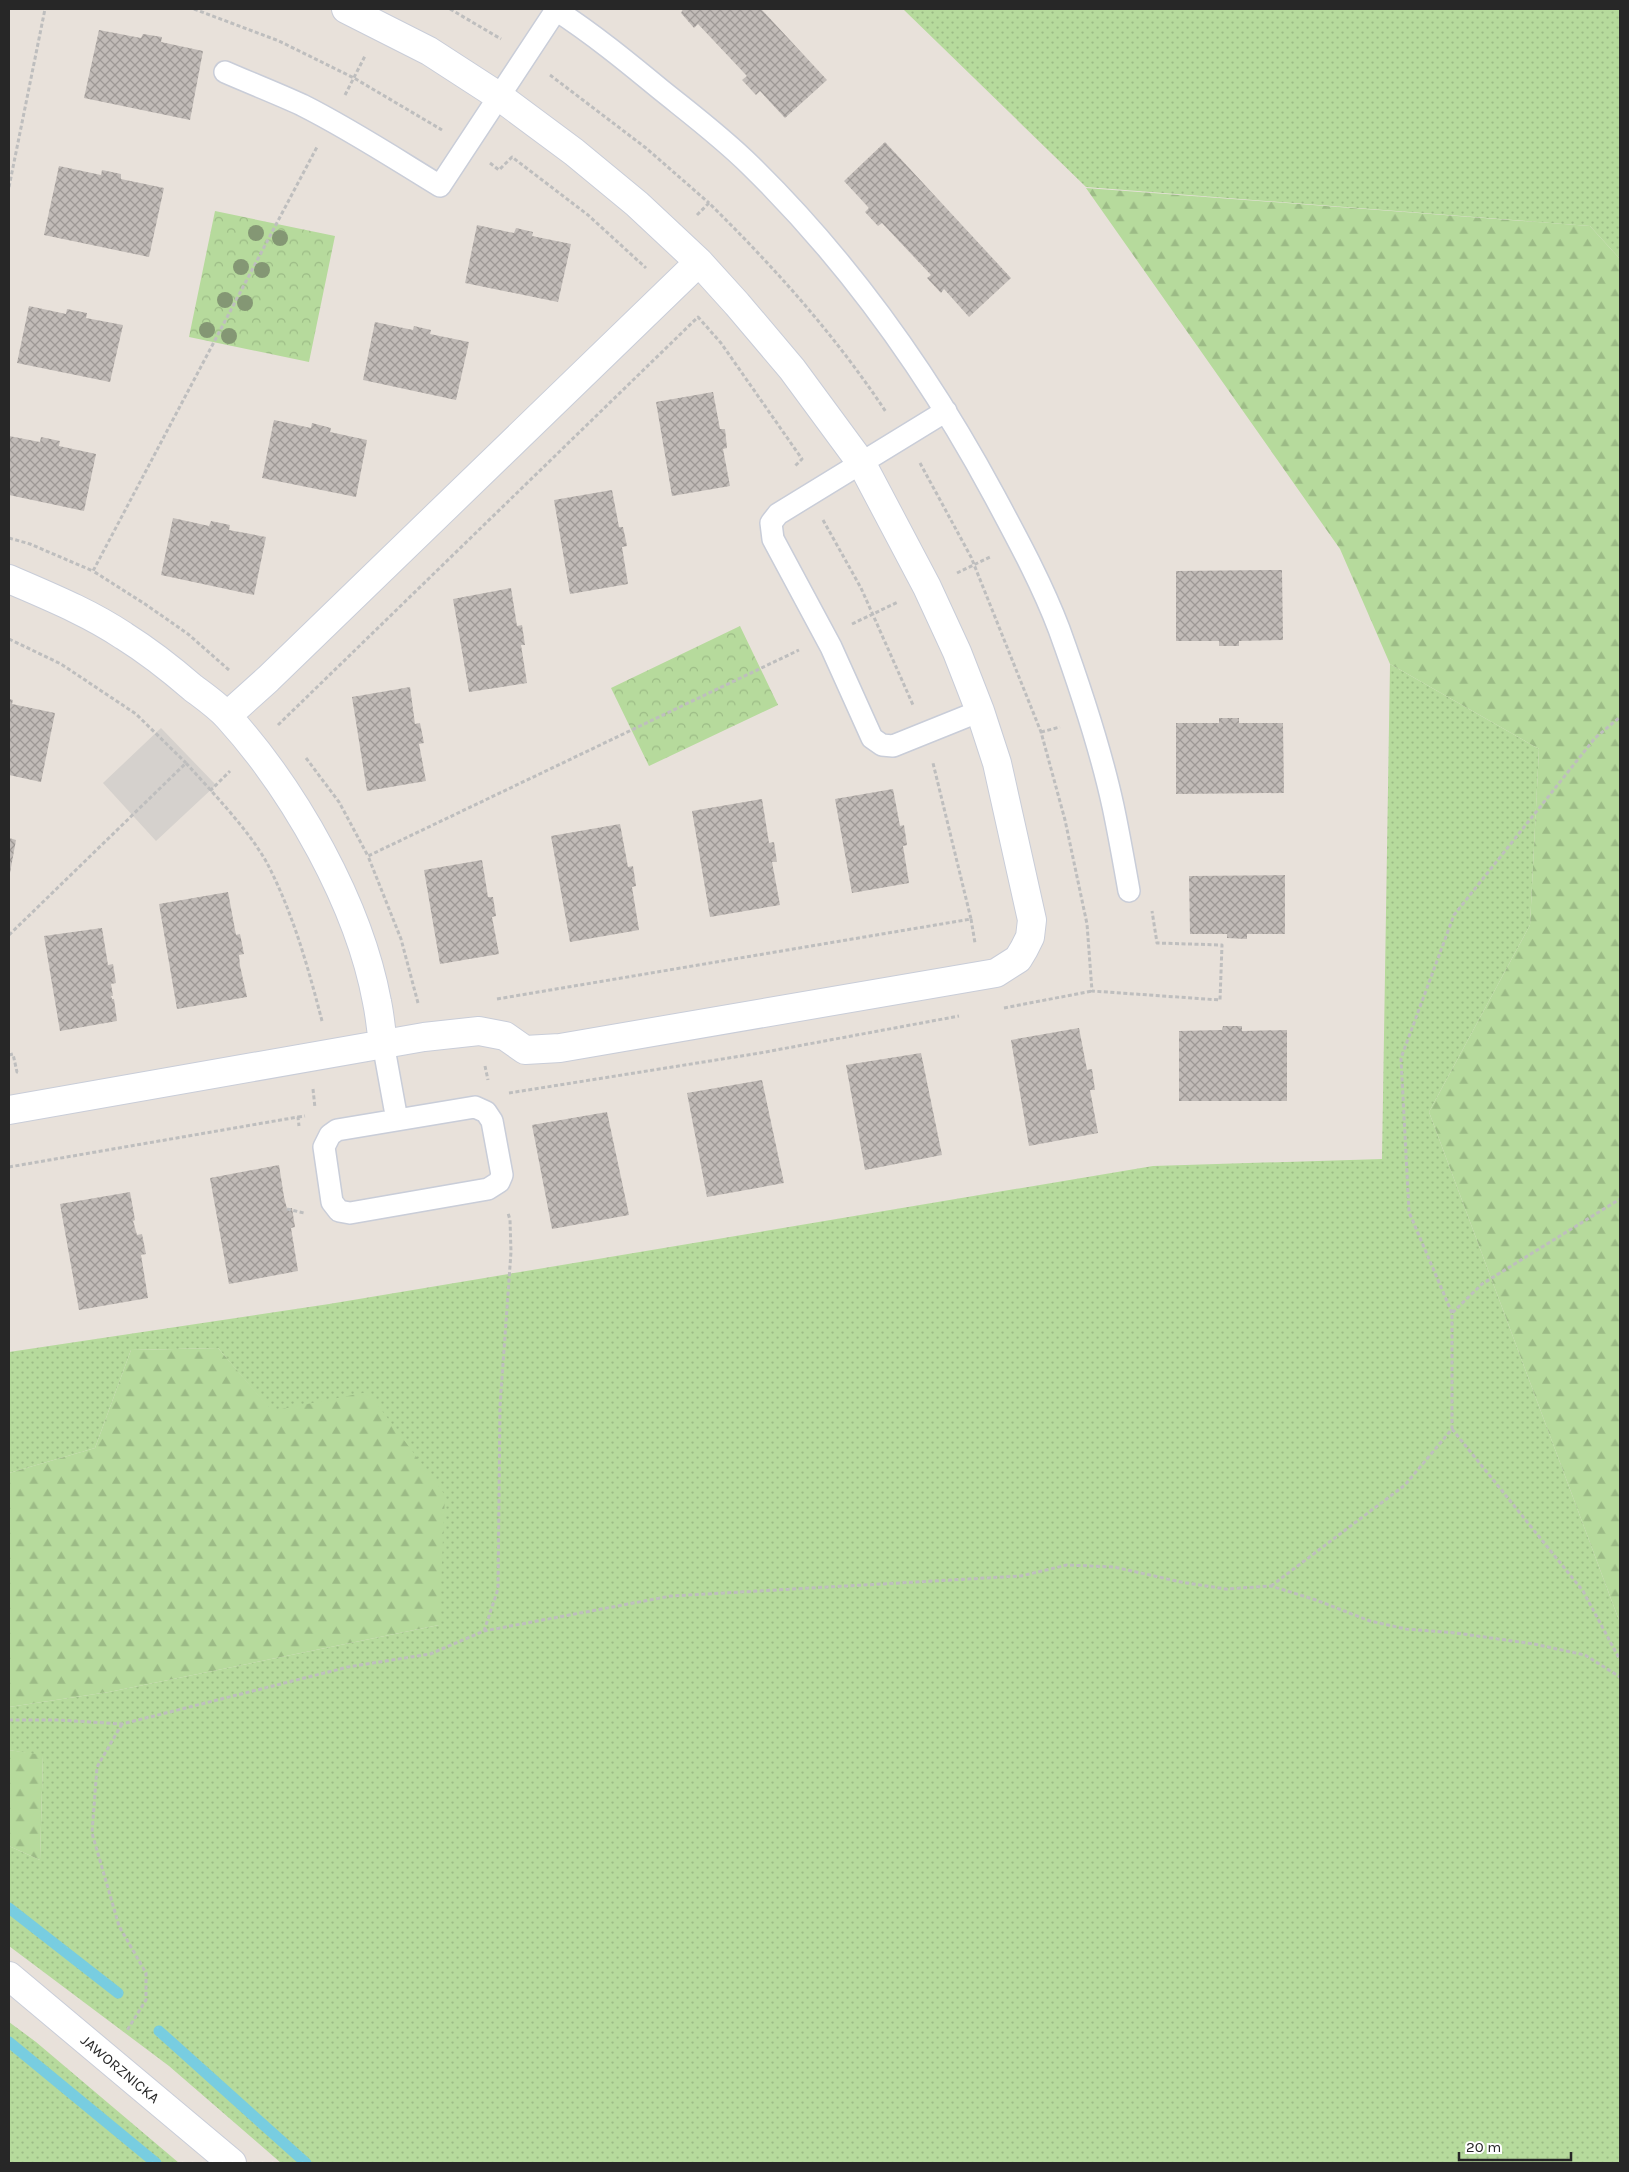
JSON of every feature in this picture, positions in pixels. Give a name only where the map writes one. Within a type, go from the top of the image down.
[{"type":"street","points":[[9,1110],[383,1043],[479,1031],[505,1036],[525,1050],[560,1048],[996,973],[1007,968],[1018,958],[1030,937],[1032,920],[997,763],[980,711],[957,652],[927,587],[862,464],[792,369],[699,262],[638,204],[574,152],[500,96],[429,50],[346,9]]},
{"type":"street","points":[[227,716],[699,262]]},
{"type":"street","points":[[9,579],[67,604],[123,635],[169,668],[227,716],[254,749],[304,822],[344,897],[369,967],[383,1043]]},
{"type":"street","name":"JAWORZNICKA","points":[[9,1976],[232,2163]]},
{"type":"lane","points":[[225,72],[331,121],[366,140],[440,186],[556,9],[596,37],[694,116],[750,165],[807,225],[863,291],[922,373],[972,452],[1020,543],[1058,627],[1090,718],[1113,806],[1129,891]]},
{"type":"lane","points":[[946,411],[778,514],[772,523],[773,539],[825,637],[872,738],[882,746],[893,746],[980,711]]},
{"type":"lane","points":[[383,1043],[396,1120]]},
{"type":"lane","points":[[475,1106],[486,1112],[492,1121],[502,1175],[499,1182],[488,1190],[350,1213],[340,1211],[332,1202],[324,1147],[330,1135],[336,1130],[396,1120],[475,1106]]},
{"type":"path","points":[[9,187],[45,9]]},
{"type":"path","points":[[450,9],[500,39],[573,91],[646,148],[709,203],[770,264],[858,370],[921,465],[974,565],[1041,732],[1065,820],[1087,924],[1092,991],[1220,1000],[1222,945],[1157,943],[1148,888],[1129,891]]},
{"type":"path","points":[[93,571],[380,26]]},
{"type":"path","points":[[644,266],[709,203]]},
{"type":"path","points":[[210,790],[698,317],[721,343],[802,459],[792,468],[861,588],[873,614],[907,689],[941,786],[972,918],[493,999]]},
{"type":"path","points":[[9,538],[30,544],[93,571],[188,634],[229,670],[284,732]]},
{"type":"path","points":[[368,856],[1020,543]]},
{"type":"path","points":[[9,639],[60,664],[136,714],[186,762],[232,815],[266,863],[302,946],[322,1022]]},
{"type":"path","points":[[1620,717],[1595,738],[1454,915],[1401,1058],[1409,1212],[1452,1313],[1452,1429],[1584,1591],[1620,1660]]},
{"type":"path","points":[[302,753],[338,802],[368,856],[401,939],[420,1008],[313,1024]]},
{"type":"path","points":[[9,935],[186,762]]},
{"type":"path","points":[[9,1055],[13,1054],[17,1072],[26,1071]]},
{"type":"path","points":[[9,1166],[298,1117],[299,1127]]},
{"type":"path","points":[[484,1632],[498,1589],[500,1406],[511,1252],[510,1220],[499,1182]]},
{"type":"path","points":[[1452,1313],[1482,1284],[1620,1199]]},
{"type":"path","points":[[287,1209],[305,1213]]},
{"type":"path","points":[[1271,1586],[1405,1485],[1452,1429]]},
{"type":"path","points":[[9,1720],[59,1720],[122,1724],[348,1667],[430,1654],[484,1632],[671,1596],[1021,1576],[1067,1565],[1114,1567],[1181,1582],[1226,1589],[1271,1586],[1316,1600],[1370,1621],[1406,1629],[1456,1633],[1534,1644],[1585,1655],[1620,1676]]},
{"type":"path","points":[[109,2059],[146,2000],[146,1973],[119,1926],[92,1833],[97,1767],[122,1724]]},
{"type":"green space","points":[[903,9],[1620,9],[1620,259],[1590,226],[1086,187]]},
{"type":"green space","points":[[1086,188],[1590,226],[1620,259],[1620,1623],[1429,1112],[1530,925],[1539,749],[1390,664],[1340,549]]},
{"type":"green space","points":[[215,211],[335,236],[309,362],[189,337]]},
{"type":"green space","points":[[740,626],[778,705],[649,766],[611,688]]},
{"type":"green space","points":[[1390,664],[1539,749],[1530,925],[1429,1112],[1620,1623],[1620,2163],[281,2163],[169,2066],[9,1946],[9,1846],[40,1860],[43,1756],[9,1750],[9,1707],[109,1692],[439,1625],[368,1393],[272,1412],[218,1348],[131,1350],[95,1448],[9,1473],[9,1352],[329,1304],[1153,1166],[1382,1159]]},
{"type":"green space","points":[[218,1348],[272,1411],[368,1392],[445,1495],[439,1625],[109,1692],[9,1707],[9,1473],[95,1448],[131,1350]]},
{"type":"green space","points":[[9,1750],[43,1755],[40,1860],[9,1846]]},
{"type":"green space","points":[[9,2022],[36,2042],[179,2163],[9,2163]]},
{"type":"shaded area","points":[[161,728],[216,785],[156,841],[103,783]]},
{"type":"building","points":[[683,9],[761,9],[827,80],[785,118],[760,91],[756,95],[742,80],[747,76],[698,24],[694,28],[681,13]]},
{"type":"building","points":[[99,30],[141,38],[143,34],[162,37],[161,42],[203,51],[190,120],[84,98]]},
{"type":"building","points":[[885,142],[1011,278],[969,317],[944,289],[941,293],[927,278],[931,275],[882,223],[878,226],[865,212],[869,208],[844,181]]},
{"type":"building","points":[[59,166],[101,175],[102,170],[121,174],[121,179],[164,188],[149,257],[44,235]]},
{"type":"building","points":[[477,225],[514,233],[516,228],[533,232],[532,236],[571,244],[558,302],[465,283]]},
{"type":"building","points":[[29,306],[66,314],[67,309],[87,313],[86,318],[123,325],[110,382],[17,363]]},
{"type":"building","points":[[375,322],[413,330],[414,326],[431,330],[430,334],[469,342],[456,400],[363,380]]},
{"type":"building","points":[[713,392],[720,429],[725,429],[727,448],[723,449],[730,486],[672,496],[656,402]]},
{"type":"building","points":[[274,420],[311,428],[312,423],[331,428],[330,432],[367,440],[356,497],[262,478]]},
{"type":"building","points":[[9,436],[40,442],[41,437],[60,441],[59,446],[96,454],[84,511],[9,495]]},
{"type":"building","points":[[612,490],[619,527],[623,527],[627,546],[622,547],[628,584],[570,594],[554,500]]},
{"type":"building","points":[[173,518],[209,526],[211,521],[230,525],[229,530],[266,537],[254,595],[161,575]]},
{"type":"building","points":[[1282,570],[1283,640],[1239,641],[1239,646],[1219,646],[1219,641],[1176,641],[1176,571]]},
{"type":"building","points":[[511,588],[517,626],[522,625],[525,645],[521,645],[527,683],[469,692],[453,599]]},
{"type":"building","points":[[410,687],[415,724],[420,723],[424,743],[419,744],[426,781],[367,791],[352,697]]},
{"type":"building","points":[[9,699],[13,700],[12,704],[55,713],[41,782],[9,775]]},
{"type":"building","points":[[1219,718],[1239,718],[1239,723],[1283,723],[1284,793],[1176,794],[1176,723],[1219,723]]},
{"type":"building","points":[[893,789],[900,826],[904,825],[907,845],[903,846],[909,883],[852,893],[835,799]]},
{"type":"building","points":[[762,799],[769,843],[774,842],[777,862],[772,862],[780,905],[710,917],[692,811]]},
{"type":"building","points":[[620,824],[628,867],[633,866],[636,886],[632,887],[639,930],[570,942],[551,836]]},
{"type":"building","points":[[9,838],[16,840],[10,873],[9,873]]},
{"type":"building","points":[[482,860],[488,897],[493,897],[496,916],[492,917],[499,954],[440,964],[424,870]]},
{"type":"building","points":[[1285,875],[1285,934],[1247,934],[1247,939],[1227,938],[1227,934],[1190,934],[1189,876]]},
{"type":"building","points":[[228,892],[236,935],[240,934],[244,954],[239,955],[247,997],[177,1009],[159,904]]},
{"type":"building","points":[[102,928],[108,965],[113,964],[116,983],[111,984],[113,996],[111,996],[114,999],[117,1021],[60,1031],[44,936]]},
{"type":"building","points":[[1223,1026],[1242,1026],[1242,1031],[1287,1030],[1287,1101],[1179,1101],[1179,1031],[1222,1030]]},
{"type":"building","points":[[1079,1028],[1087,1070],[1092,1069],[1095,1090],[1090,1090],[1098,1133],[1029,1146],[1011,1040]]},
{"type":"building","points":[[921,1053],[942,1155],[865,1170],[846,1065]]},
{"type":"building","points":[[762,1080],[784,1183],[707,1197],[687,1093]]},
{"type":"building","points":[[607,1112],[629,1215],[552,1229],[532,1125]]},
{"type":"building","points":[[279,1165],[287,1209],[292,1208],[295,1227],[291,1228],[298,1271],[229,1284],[210,1178]]},
{"type":"building","points":[[130,1192],[135,1220],[133,1221],[137,1235],[142,1234],[146,1254],[141,1255],[148,1298],[79,1310],[60,1204]]},
{"type":"waterway","points":[[9,1908],[118,1993]]},
{"type":"waterway","points":[[159,2031],[306,2163]]},
{"type":"waterway","points":[[9,2042],[156,2163]]}]
